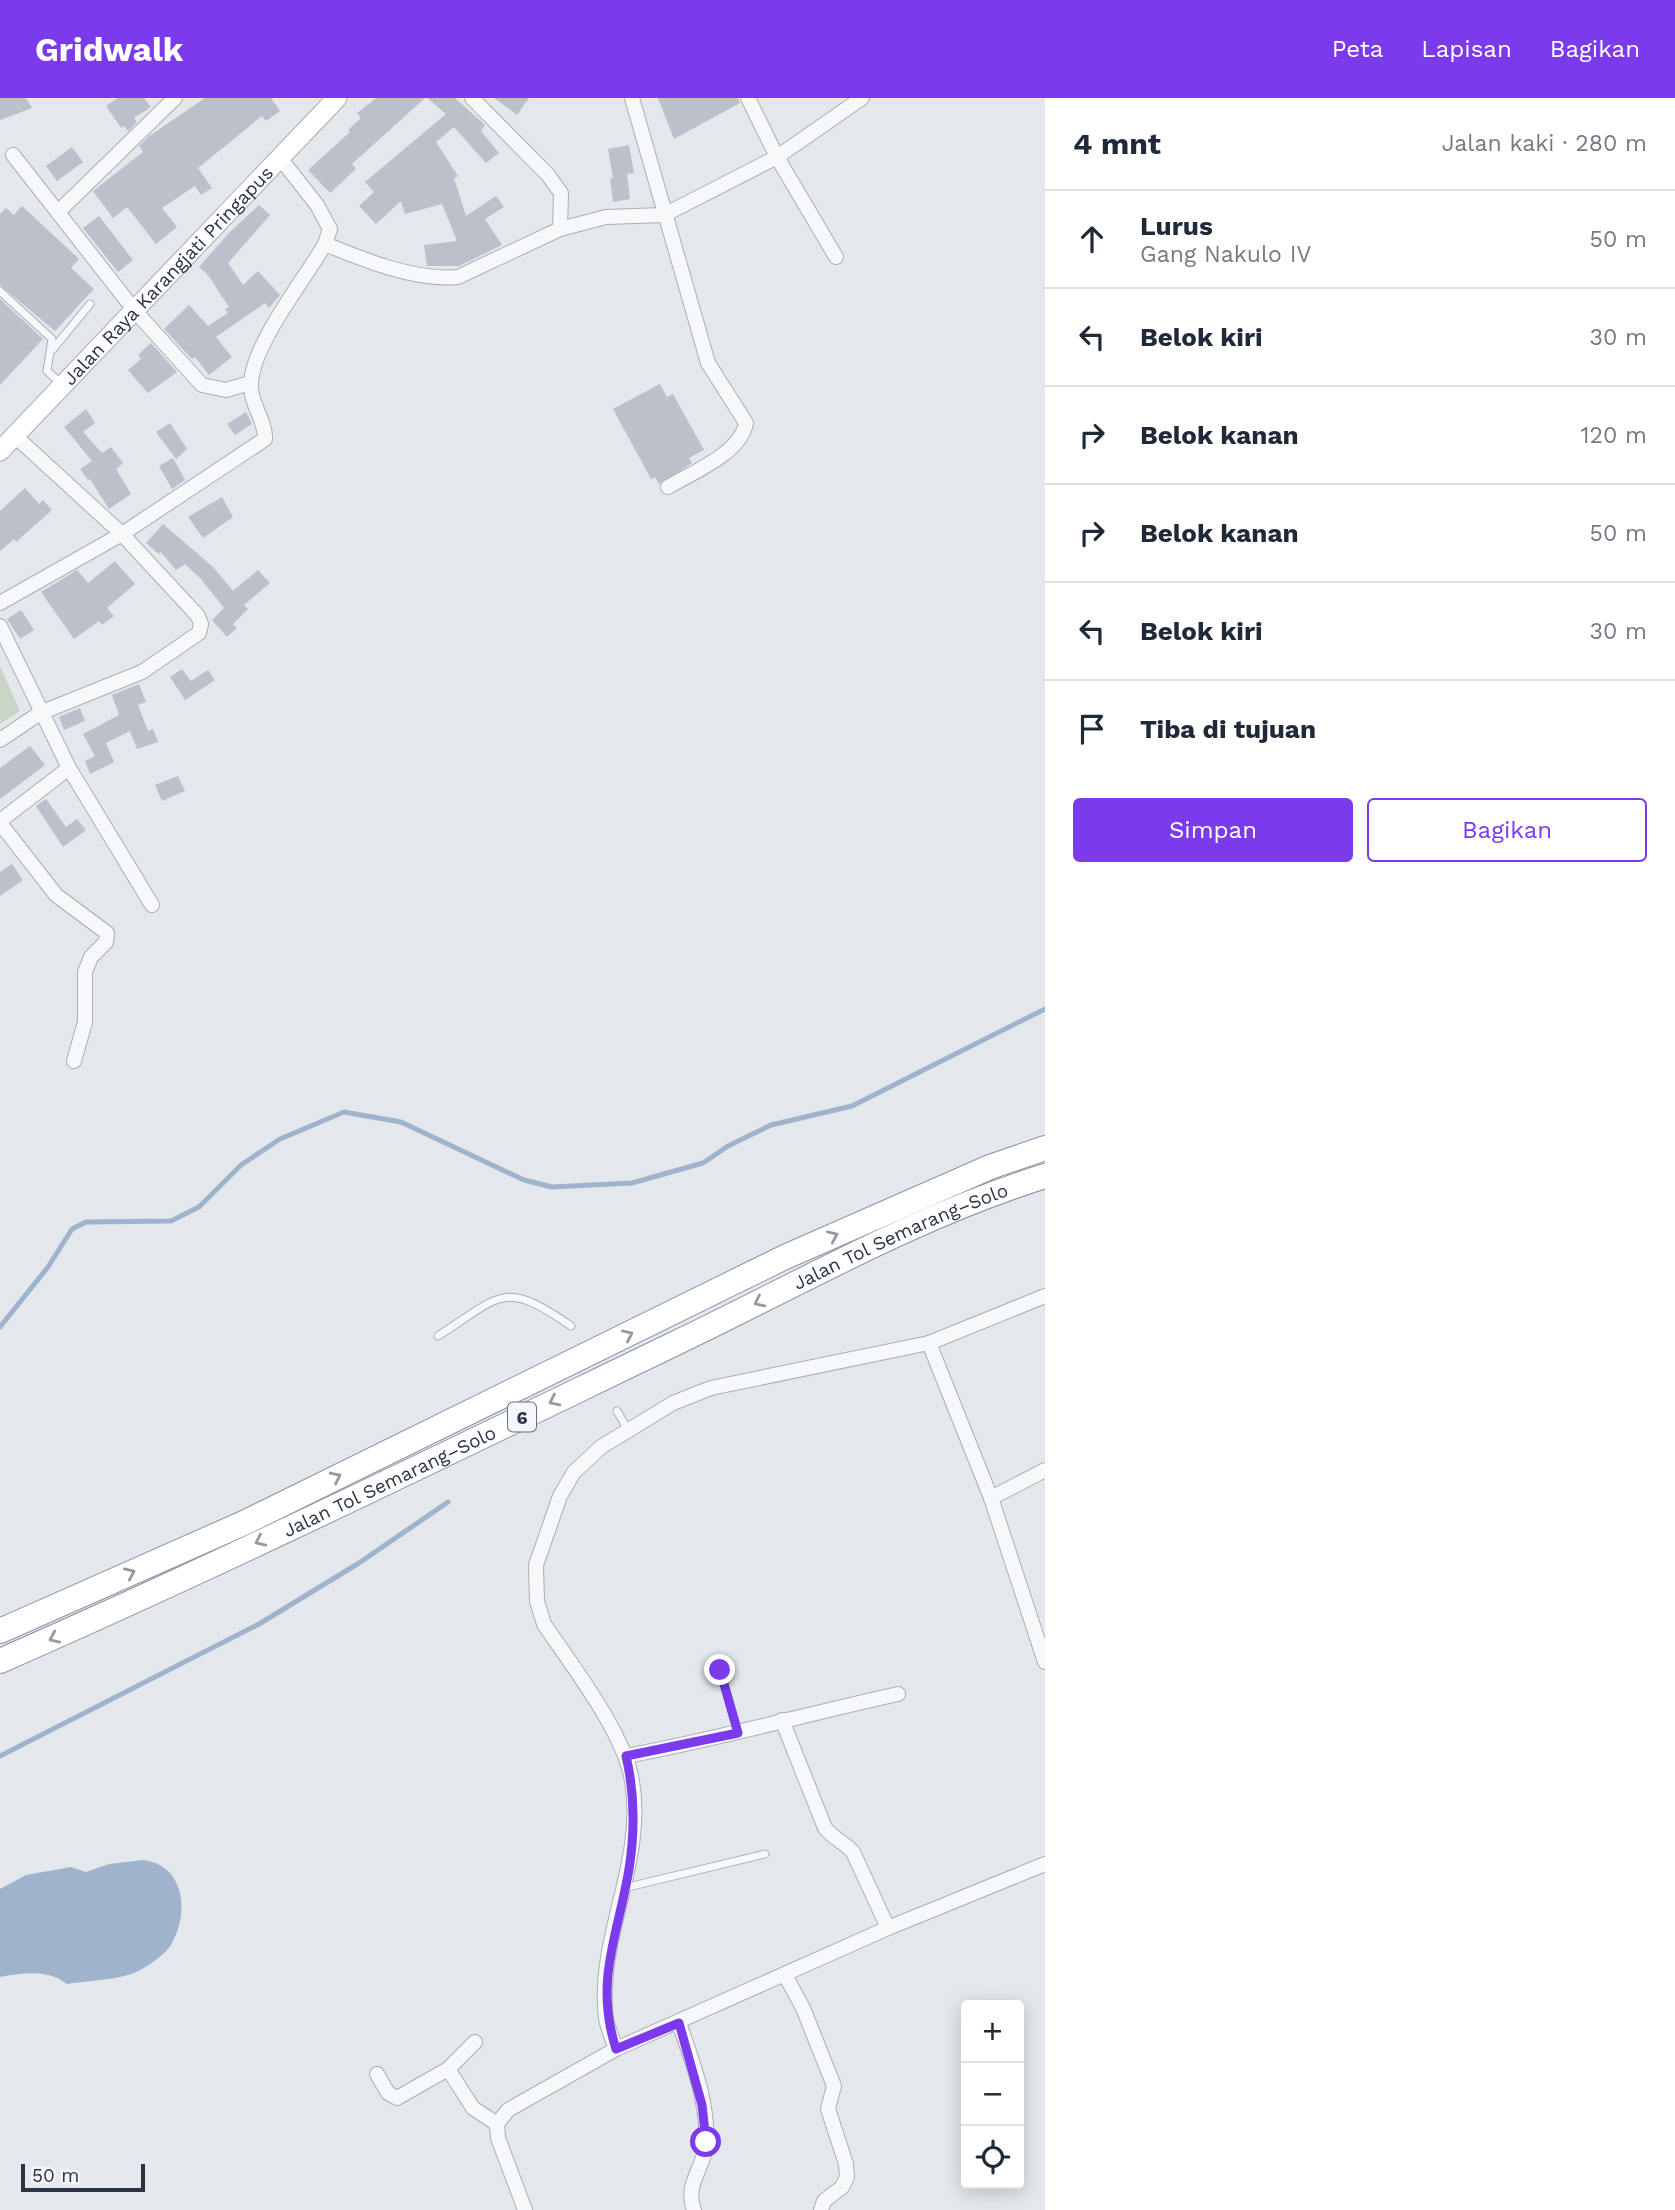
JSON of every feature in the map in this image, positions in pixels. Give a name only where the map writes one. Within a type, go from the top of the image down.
[{"type":"highway","name":"Jalan Tol Semarang–Solo","points":[[0,1631],[246,1522],[785,1257],[990,1167],[1045,1148]]},
{"type":"highway","name":"Jalan Tol Semarang–Solo","points":[[0,1661],[475,1439],[884,1241],[1002,1189],[1045,1176]]},
{"type":"street","points":[[58,212],[175,98]]},
{"type":"street","name":"Jalan Raya Karangjati Pringapus","points":[[0,451],[337,98]]},
{"type":"street","points":[[472,98],[548,175],[561,193],[560,229]]},
{"type":"street","points":[[632,98],[708,363],[746,423],[745,433],[727,451],[668,487]]},
{"type":"street","points":[[748,98],[777,157],[836,257]]},
{"type":"street","points":[[326,244],[440,279],[458,277],[560,229],[606,217],[664,215],[777,157],[862,98]]},
{"type":"street","points":[[13,155],[135,312],[202,385],[226,390],[250,383]]},
{"type":"street","points":[[0,603],[122,534],[265,439],[250,383],[262,349],[326,244],[330,229],[325,216],[280,158]]},
{"type":"street","points":[[0,740],[40,713],[142,672],[199,633],[201,624],[198,616],[122,534],[15,436]]},
{"type":"street","points":[[0,626],[69,768],[152,905]]},
{"type":"street","points":[[69,768],[0,822],[57,895],[107,933],[106,942],[91,957],[85,972],[85,1022],[74,1061]]},
{"type":"street","points":[[616,2049],[606,2020],[607,1982],[610,1942],[628,1870],[634,1805],[626,1756],[544,1624],[537,1601],[536,1565],[560,1496],[574,1472],[601,1447],[673,1403],[711,1388],[929,1343],[1045,1296]]},
{"type":"street","points":[[929,1343],[1039,1615],[1045,1662]]},
{"type":"street","points":[[991,1498],[1045,1470]]},
{"type":"street","points":[[626,1756],[738,1733],[782,1720],[898,1694]]},
{"type":"street","points":[[782,1720],[825,1828],[836,1842],[847,1844],[853,1852],[888,1928]]},
{"type":"street","points":[[525,2210],[498,2138],[497,2124],[508,2110],[616,2049],[888,1928],[1045,1864]]},
{"type":"street","points":[[785,1975],[803,2008],[834,2086],[828,2109],[846,2164],[847,2177],[842,2187],[824,2201],[821,2210]]},
{"type":"street","points":[[679,2023],[690,2054],[705,2121],[704,2157],[689,2191],[694,2210]]},
{"type":"street","points":[[377,2074],[388,2093],[397,2098],[448,2069],[475,2042]]},
{"type":"street","points":[[448,2069],[473,2108],[497,2124]]},
{"type":"lane","points":[[0,291],[52,339],[53,349],[47,371],[64,386]]},
{"type":"lane","points":[[53,349],[90,304]]},
{"type":"lane","points":[[438,1336],[496,1298],[509,1295],[521,1296],[571,1326]]},
{"type":"lane","points":[[617,1411],[628,1430]]},
{"type":"lane","points":[[720,1670],[738,1733]]},
{"type":"lane","points":[[624,1889],[765,1854]]},
{"type":"green space","points":[[0,666],[20,711],[0,724]]},
{"type":"water","points":[[143,1860],[168,1871],[180,1892],[182,1905],[177,1932],[171,1945],[158,1958],[134,1973],[105,1980],[67,1984],[43,1974],[0,1977],[0,1889],[26,1875],[71,1867],[86,1872],[109,1864]]},
{"type":"building","points":[[0,98],[26,98],[32,108],[0,120]]},
{"type":"building","points":[[118,98],[144,98],[151,107],[134,118],[137,122],[128,131],[124,126],[121,128],[106,106]]},
{"type":"building","points":[[205,98],[271,98],[280,111],[266,121],[262,116],[198,168],[212,188],[201,195],[195,186],[162,208],[177,227],[156,244],[127,207],[113,218],[93,191],[143,152],[139,146],[148,137]]},
{"type":"building","points":[[376,98],[425,98],[352,164],[356,169],[330,193],[308,170],[350,132],[348,130],[361,118],[357,113]]},
{"type":"building","points":[[427,98],[455,98],[485,125],[481,131],[499,153],[486,163],[454,127],[436,142],[458,176],[454,178],[466,216],[496,196],[504,207],[485,219],[502,245],[459,266],[427,266],[424,245],[457,241],[442,204],[405,214],[401,201],[376,224],[359,206],[374,192],[365,182],[446,114]]},
{"type":"building","points":[[494,98],[529,98],[517,115]]},
{"type":"building","points":[[658,98],[738,98],[740,103],[674,139]]},
{"type":"building","points":[[629,145],[634,173],[627,174],[630,199],[613,202],[610,179],[613,178],[608,149]]},
{"type":"building","points":[[72,147],[83,162],[57,181],[46,166]]},
{"type":"building","points":[[259,205],[270,215],[228,263],[243,285],[258,271],[280,295],[269,308],[265,303],[216,337],[232,357],[209,375],[195,357],[192,359],[164,329],[189,305],[208,326],[228,313],[225,309],[229,307],[208,275],[199,267]]},
{"type":"building","points":[[22,206],[79,259],[71,268],[94,289],[55,331],[0,285],[0,214],[6,208],[14,215]]},
{"type":"building","points":[[99,216],[133,260],[118,272],[83,228]]},
{"type":"building","points":[[0,299],[43,339],[0,385]]},
{"type":"building","points":[[151,343],[177,372],[148,393],[128,370],[141,359],[138,355]]},
{"type":"building","points":[[660,384],[667,397],[673,394],[704,450],[689,458],[692,463],[659,484],[655,477],[651,479],[613,409]]},
{"type":"building","points":[[86,409],[95,423],[83,432],[102,453],[111,447],[123,463],[116,469],[131,494],[109,509],[90,479],[88,480],[80,469],[92,461],[64,427]]},
{"type":"building","points":[[246,412],[252,424],[235,435],[227,424]]},
{"type":"building","points":[[170,423],[187,449],[176,459],[156,432]]},
{"type":"building","points":[[173,458],[185,480],[172,489],[159,466]]},
{"type":"building","points":[[25,488],[39,504],[43,500],[52,510],[16,542],[14,539],[0,551],[0,511]]},
{"type":"building","points":[[222,497],[233,517],[203,538],[188,517]]},
{"type":"building","points":[[163,524],[213,567],[233,591],[258,570],[270,583],[244,605],[248,609],[233,624],[237,628],[227,637],[212,620],[224,608],[200,578],[185,564],[176,570],[161,552],[159,554],[146,543]]},
{"type":"building","points":[[115,561],[135,584],[107,608],[114,616],[102,625],[99,621],[74,639],[41,592],[77,570],[88,583]]},
{"type":"building","points":[[21,610],[34,630],[20,639],[7,619]]},
{"type":"building","points":[[182,669],[191,681],[208,670],[215,680],[185,700],[170,677]]},
{"type":"building","points":[[139,684],[146,702],[138,705],[148,731],[153,729],[158,742],[137,749],[130,731],[106,743],[114,762],[90,774],[85,761],[95,756],[83,734],[119,715],[112,695]]},
{"type":"building","points":[[80,708],[85,721],[64,730],[59,717]]},
{"type":"building","points":[[30,746],[45,765],[0,799],[0,768]]},
{"type":"building","points":[[178,776],[185,791],[162,801],[155,785]]},
{"type":"building","points":[[46,799],[66,827],[77,819],[86,830],[63,847],[36,806]]},
{"type":"building","points":[[12,864],[23,880],[0,896],[0,872]]},
{"type":"waterway","points":[[0,1327],[48,1267],[72,1229],[86,1222],[171,1221],[199,1207],[241,1165],[280,1139],[344,1112],[401,1122],[524,1180],[552,1187],[632,1183],[703,1163],[728,1146],[771,1125],[852,1106],[1045,1009]]},
{"type":"waterway","points":[[0,1756],[259,1624],[359,1563],[448,1502]]},
{"type":"route","points":[[706,2142],[702,2105],[690,2054],[679,2023],[616,2049],[606,2020],[607,1982],[610,1942],[628,1870],[632,1838],[634,1805],[626,1756],[738,1733],[720,1670]]}]
